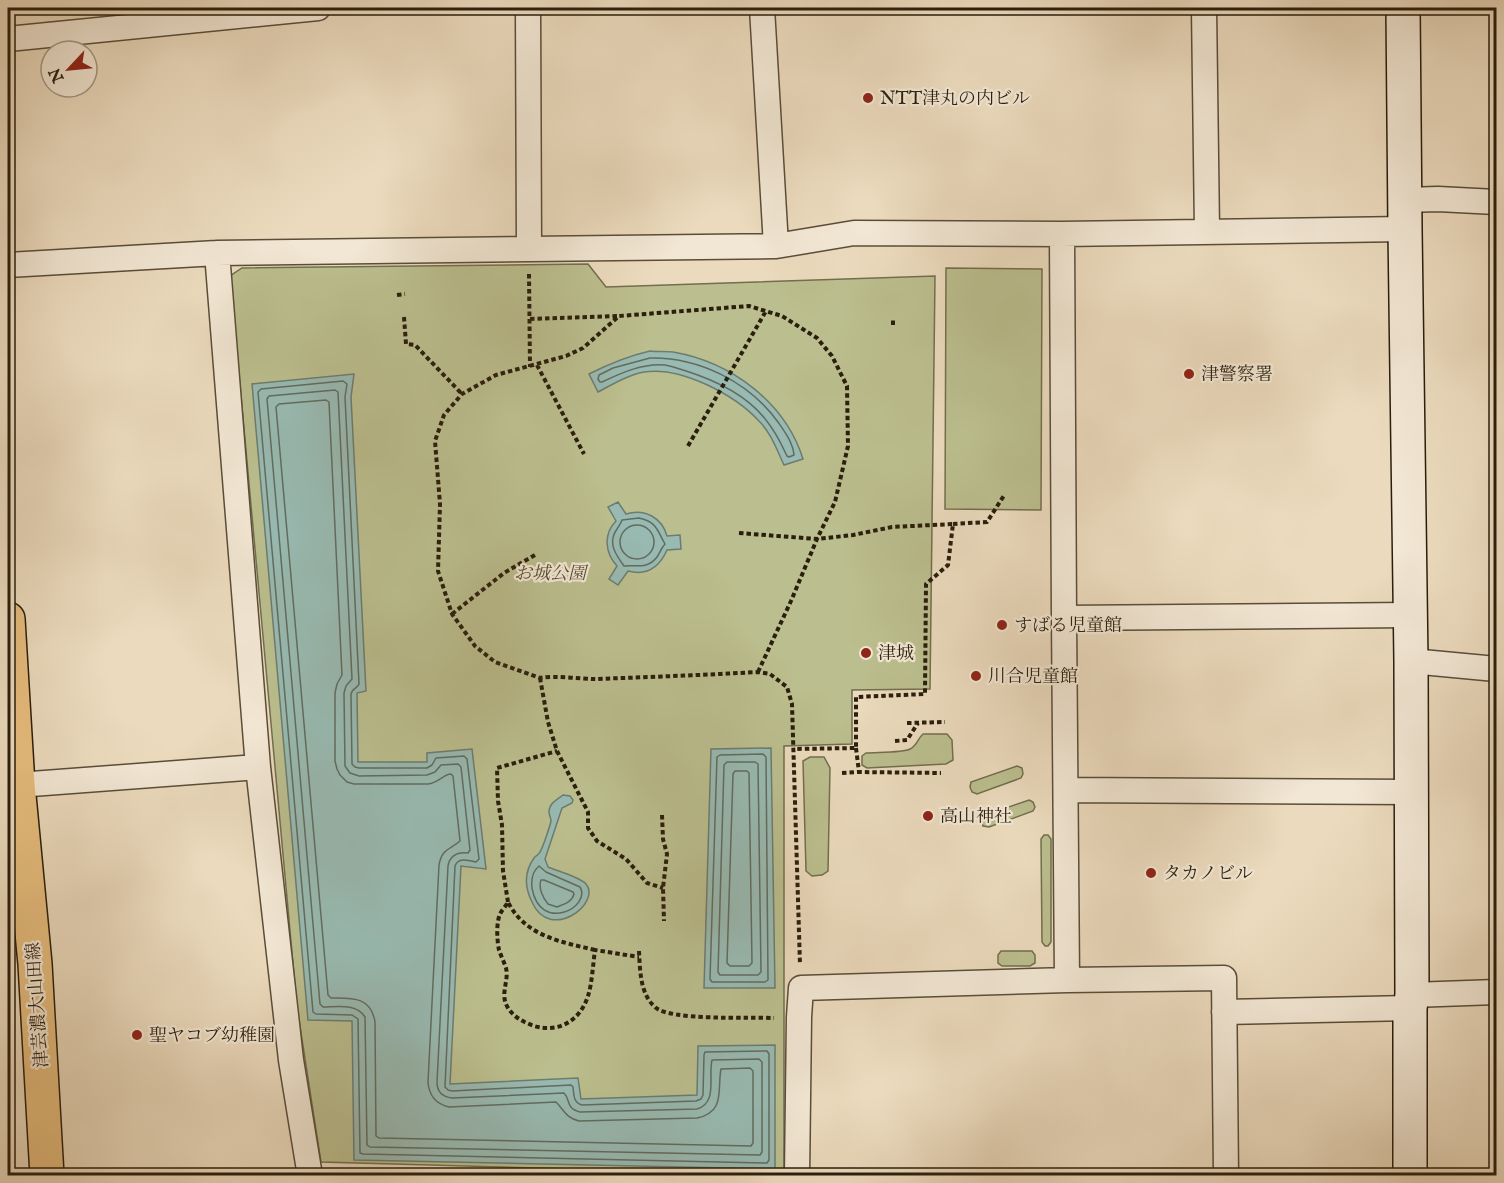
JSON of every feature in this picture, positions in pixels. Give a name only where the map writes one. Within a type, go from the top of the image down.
[{"type":"main road","name":"津芸濃大山田線","points":[[8,619],[18,785],[35,964],[47,1176]]},
{"type":"street","points":[[8,39],[318,8]]},
{"type":"street","points":[[528,8],[529,249]]},
{"type":"street","points":[[762,8],[776,246]]},
{"type":"street","points":[[1204,8],[1207,231]]},
{"type":"street","points":[[1403,8],[1411,662],[1410,1176]]},
{"type":"street","points":[[8,265],[217,253],[776,246],[854,232],[1062,234],[1207,231],[1405,214],[1438,199],[1497,202]]},
{"type":"street","points":[[1062,234],[1067,980]]},
{"type":"street","points":[[217,253],[258,767],[291,1060],[310,1176]]},
{"type":"street","points":[[1064,618],[1410,615]]},
{"type":"street","points":[[1411,662],[1497,669]]},
{"type":"street","points":[[18,785],[258,767]]},
{"type":"street","points":[[1066,790],[1411,792]]},
{"type":"street","points":[[797,1176],[801,988],[1224,978],[1226,1176]]},
{"type":"street","points":[[1224,1012],[1411,1001],[1497,992]]},
{"type":"path","points":[[529,249],[530,367]]},
{"type":"path","points":[[397,295],[405,294]]},
{"type":"path","points":[[530,319],[619,316],[749,306],[782,316],[817,338],[832,356],[847,386],[848,446],[835,502],[758,672]]},
{"type":"path","points":[[688,446],[766,311]]},
{"type":"path","points":[[619,316],[583,348],[566,356],[496,375],[462,394],[444,415],[435,441],[440,504],[438,571],[452,614],[475,646],[495,662],[540,678],[546,676],[580,680],[758,672],[770,674],[787,687],[792,704],[801,988]]},
{"type":"path","points":[[404,317],[406,344],[415,345],[462,394]]},
{"type":"path","points":[[893,318],[893,326]]},
{"type":"path","points":[[537,365],[584,454]]},
{"type":"path","points":[[739,533],[817,539],[892,527],[987,522],[1005,494]]},
{"type":"path","points":[[859,772],[856,748],[856,697],[925,694],[926,584],[948,565],[953,524]]},
{"type":"path","points":[[452,614],[504,573],[535,555]]},
{"type":"path","points":[[540,678],[548,722],[557,751],[588,812],[588,828],[597,841],[626,859],[647,883],[663,888]]},
{"type":"path","points":[[895,741],[907,740],[919,722]]},
{"type":"path","points":[[907,723],[945,722]]},
{"type":"path","points":[[794,749],[856,748]]},
{"type":"path","points":[[557,751],[497,768],[503,871],[508,902],[512,911],[536,933],[557,942],[639,957]]},
{"type":"path","points":[[842,773],[941,773]]},
{"type":"path","points":[[662,815],[663,839],[667,854],[663,888],[664,921]]},
{"type":"path","points":[[508,902],[500,913],[498,922],[499,951],[507,969],[504,995],[508,1009],[523,1022],[551,1028],[568,1024],[579,1012],[588,996],[595,950]]},
{"type":"path","points":[[639,951],[642,983],[650,1002],[658,1010],[691,1017],[782,1018]]},
{"type":"green space","name":"お城公園","points":[[588,264],[606,287],[935,276],[930,689],[852,690],[852,744],[784,746],[784,1175],[321,1162],[297,1007],[230,276],[242,268]]},
{"type":"green space","points":[[946,268],[1042,269],[1041,510],[945,509]]},
{"type":"green space","points":[[923,734],[947,734],[952,740],[953,760],[946,764],[867,768],[862,765],[862,756],[866,753],[910,749]]},
{"type":"green space","points":[[810,757],[824,757],[830,768],[828,871],[822,875],[812,876],[806,871],[803,761]]},
{"type":"green space","points":[[1017,766],[1022,768],[1021,778],[977,794],[972,792],[971,782]]},
{"type":"green space","points":[[1029,800],[1035,807],[1033,811],[989,827],[983,826],[981,820],[983,816]]},
{"type":"green space","points":[[1044,835],[1048,835],[1051,839],[1051,942],[1048,946],[1042,942],[1041,839]]},
{"type":"green space","points":[[1001,951],[1032,951],[1035,955],[1035,963],[1030,966],[1002,966],[998,963],[998,955]]},
{"type":"water","points":[[650,351],[673,352],[695,357],[735,375],[769,403],[783,420],[795,438],[803,459],[784,465],[767,431],[749,411],[722,392],[690,378],[659,371],[644,372],[598,392],[589,374],[634,355]]},
{"type":"water","points":[[354,374],[351,397],[366,691],[357,693],[358,762],[427,762],[427,753],[472,749],[486,869],[461,866],[450,1084],[578,1078],[581,1099],[697,1095],[698,1046],[775,1045],[775,1169],[354,1160],[352,1021],[308,1020],[252,384]]},
{"type":"water","points":[[618,502],[626,514],[640,512],[652,516],[661,524],[667,536],[680,535],[681,549],[667,550],[660,562],[652,569],[641,572],[628,571],[618,585],[609,579],[617,566],[610,555],[607,538],[616,521],[608,507]]},
{"type":"water","points":[[771,748],[775,988],[704,988],[711,749]]},
{"type":"water","points":[[563,795],[570,796],[573,800],[572,803],[562,808],[545,859],[548,867],[583,881],[589,892],[587,901],[572,916],[550,919],[540,914],[532,902],[527,886],[527,874],[546,836],[551,821],[550,806]]},
{"type":"place","name":"NTT津丸の内ビル","points":[[868,98]]},
{"type":"place","name":"津警察署","points":[[1189,374]]},
{"type":"place","name":"すばる児童館","points":[[1002,625]]},
{"type":"place","name":"津城","points":[[866,653]]},
{"type":"place","name":"川合児童館","points":[[976,676]]},
{"type":"place","name":"高山神社","points":[[928,816]]},
{"type":"place","name":"タカノビル","points":[[1151,873]]},
{"type":"place","name":"聖ヤコブ幼稚園","points":[[137,1035]]}]
